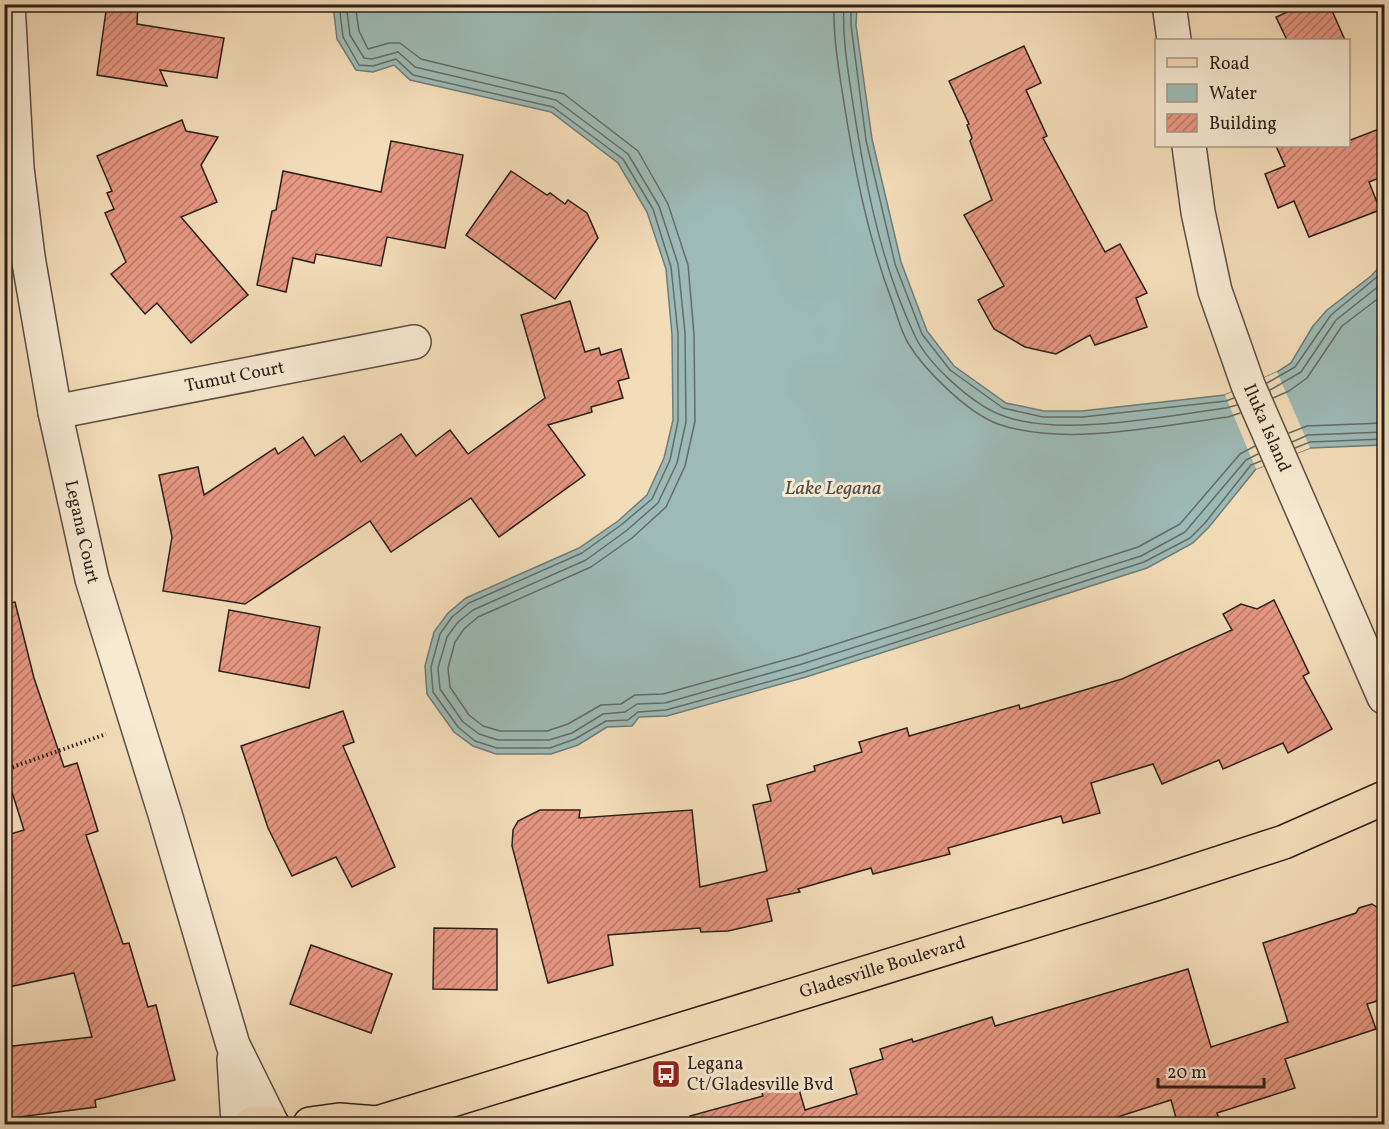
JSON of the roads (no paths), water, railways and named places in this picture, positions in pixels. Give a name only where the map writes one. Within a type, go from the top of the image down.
[{"type":"main road","name":"Gladesville Boulevard","points":[[310,1125],[339,1120],[376,1124],[1155,884],[1284,842],[1384,798]]},
{"type":"main road","points":[[252,1125],[272,1125]]},
{"type":"street","name":"Legana Court","points":[[8,4],[16,168],[28,256],[55,412],[95,590],[165,814],[233,1045],[272,1125]]},
{"type":"street","points":[[1169,4],[1174,39]]},
{"type":"street","name":"Iluka Island","points":[[1189,147],[1198,212],[1215,291],[1248,385],[1384,697]]},
{"type":"street","name":"Tumut Court","points":[[55,412],[414,342]]},
{"type":"street","name":"Legana Court","points":[[233,1045],[238,1125]]},
{"type":"water","name":"Lake Legana","points":[[333,5],[857,5],[856,25],[872,139],[901,262],[927,331],[954,366],[1006,403],[1044,411],[1082,411],[1225,395],[1277,372],[1291,363],[1313,326],[1327,310],[1371,276],[1384,262],[1384,445],[1310,448],[1256,469],[1209,527],[1193,543],[1147,568],[806,677],[667,716],[639,717],[632,726],[607,727],[578,745],[551,754],[496,754],[473,746],[454,732],[427,694],[425,666],[434,632],[448,613],[466,598],[579,548],[618,521],[647,495],[664,458],[673,420],[672,335],[666,269],[647,212],[618,163],[551,112],[410,80],[394,65],[373,72],[356,70],[337,39]]},
{"type":"place","name":"Legana Ct/Gladesville Bvd","points":[[666,1074]]}]
